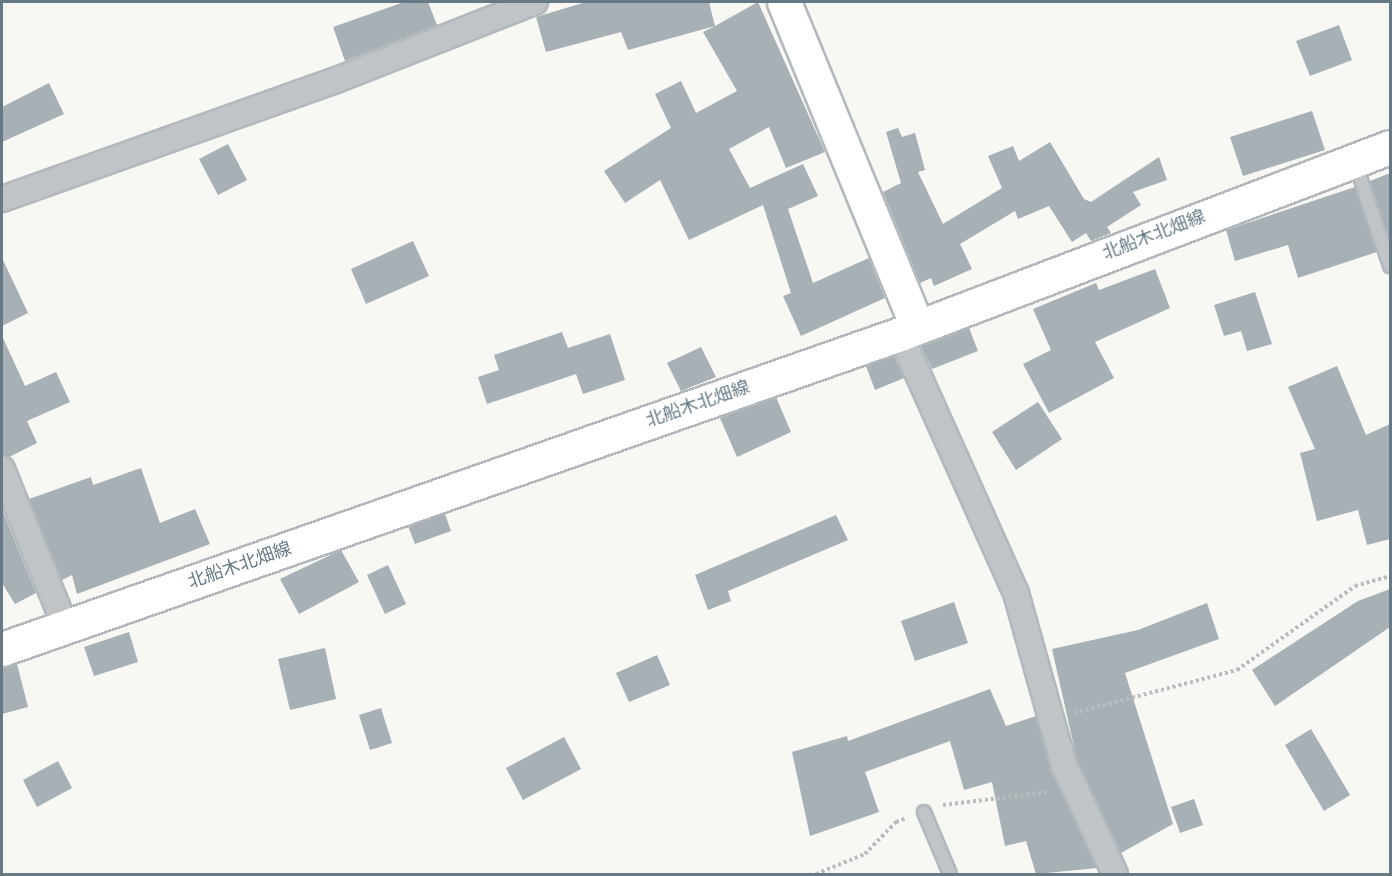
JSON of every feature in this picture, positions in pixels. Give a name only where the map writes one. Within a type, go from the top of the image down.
[{"type":"main road","points":[[784,2],[908,330]]},
{"type":"main road","name":"北船木北畑線","points":[[2,649],[908,330],[1390,147]]},
{"type":"street","points":[[2,199],[334,81],[535,2]]},
{"type":"street","points":[[908,330],[1016,593],[1064,765],[1115,874]]},
{"type":"street","points":[[2,469],[66,628]]},
{"type":"lane","points":[[1355,161],[1390,266]]},
{"type":"lane","points":[[924,812],[950,874]]},
{"type":"path","points":[[1052,719],[1237,670],[1355,586],[1390,576]]},
{"type":"building","points":[[404,2],[428,2],[437,25],[345,61],[333,27]]},
{"type":"building","points":[[586,2],[709,2],[715,26],[628,50],[621,32],[546,52],[536,17]]},
{"type":"building","points":[[758,2],[825,152],[786,168],[769,127],[729,149],[750,188],[803,164],[818,196],[788,209],[813,283],[869,258],[885,298],[801,336],[783,296],[791,293],[763,205],[689,240],[660,180],[625,203],[604,171],[671,128],[655,94],[681,81],[696,113],[737,91],[703,32]]},
{"type":"building","points":[[1339,25],[1352,60],[1310,76],[1296,41]]},
{"type":"building","points":[[49,83],[64,114],[2,142],[2,107]]},
{"type":"building","points":[[1312,111],[1325,150],[1243,176],[1230,137]]},
{"type":"building","points":[[898,128],[902,137],[915,133],[925,170],[918,172],[943,224],[1002,188],[988,156],[1013,146],[1019,161],[1050,142],[1084,199],[1091,202],[1159,157],[1167,180],[1133,192],[1141,205],[1107,227],[1111,233],[1091,241],[1086,233],[1072,242],[1049,206],[1018,219],[1015,211],[960,244],[972,269],[934,286],[931,278],[920,283],[883,192],[901,183],[886,132]]},
{"type":"building","points":[[228,144],[247,180],[218,195],[199,159]]},
{"type":"building","points":[[1390,173],[1390,242],[1370,181]]},
{"type":"building","points":[[1355,187],[1377,252],[1298,278],[1288,245],[1235,261],[1226,230]]},
{"type":"building","points":[[413,241],[429,276],[366,304],[351,269]]},
{"type":"building","points":[[2,258],[28,313],[2,326]]},
{"type":"building","points":[[1155,269],[1170,308],[1095,342],[1114,378],[1049,413],[1023,364],[1051,350],[1033,309],[1096,283],[1099,290]]},
{"type":"building","points":[[1255,292],[1272,344],[1247,351],[1241,331],[1224,336],[1214,305]]},
{"type":"building","points":[[969,328],[978,351],[932,369],[921,346]]},
{"type":"building","points":[[562,332],[568,348],[610,334],[625,380],[583,394],[576,374],[487,404],[478,377],[499,370],[494,355]]},
{"type":"building","points":[[2,336],[25,386],[56,372],[70,402],[27,421],[37,443],[9,457],[2,455]]},
{"type":"building","points":[[701,347],[716,377],[681,391],[667,363]]},
{"type":"building","points":[[894,356],[904,378],[875,390],[866,366]]},
{"type":"building","points":[[1337,366],[1366,435],[1390,424],[1390,539],[1367,545],[1358,510],[1317,521],[1300,453],[1315,449],[1288,387]]},
{"type":"building","points":[[776,397],[791,432],[737,457],[720,418]]},
{"type":"building","points":[[1038,402],[1062,439],[1016,470],[992,432]]},
{"type":"building","points":[[141,468],[160,523],[195,509],[210,544],[77,594],[72,575],[62,580],[29,499],[91,477],[93,485]]},
{"type":"building","points":[[2,509],[36,593],[15,604],[2,583]]},
{"type":"building","points":[[445,514],[451,531],[415,544],[408,526]]},
{"type":"building","points":[[836,515],[848,540],[728,591],[731,601],[708,610],[695,575]]},
{"type":"building","points":[[341,550],[359,582],[299,614],[280,579]]},
{"type":"building","points":[[388,565],[406,604],[385,614],[367,575]]},
{"type":"building","points":[[1390,589],[1390,627],[1275,706],[1252,670],[1358,601]]},
{"type":"building","points":[[954,602],[968,643],[915,661],[901,621]]},
{"type":"building","points":[[1207,603],[1219,639],[1125,673],[1173,824],[1121,853],[1077,760],[1052,649],[1138,630]]},
{"type":"building","points":[[129,632],[138,662],[94,676],[84,647]]},
{"type":"building","points":[[325,648],[336,699],[290,710],[278,659]]},
{"type":"building","points":[[657,655],[670,685],[629,702],[616,673]]},
{"type":"building","points":[[17,664],[28,707],[2,714],[2,667]]},
{"type":"building","points":[[990,689],[1006,726],[1036,716],[1051,771],[1097,868],[1036,874],[1026,841],[1005,846],[992,782],[964,790],[950,741],[865,772],[879,812],[810,836],[792,752],[847,736],[848,741]]},
{"type":"building","points":[[381,708],[392,743],[370,750],[359,715]]},
{"type":"building","points":[[1311,729],[1350,795],[1324,811],[1285,745]]},
{"type":"building","points":[[564,737],[581,769],[523,800],[506,768]]},
{"type":"building","points":[[58,761],[72,788],[37,807],[23,780]]},
{"type":"building","points":[[1194,799],[1203,825],[1180,833],[1171,807]]}]
